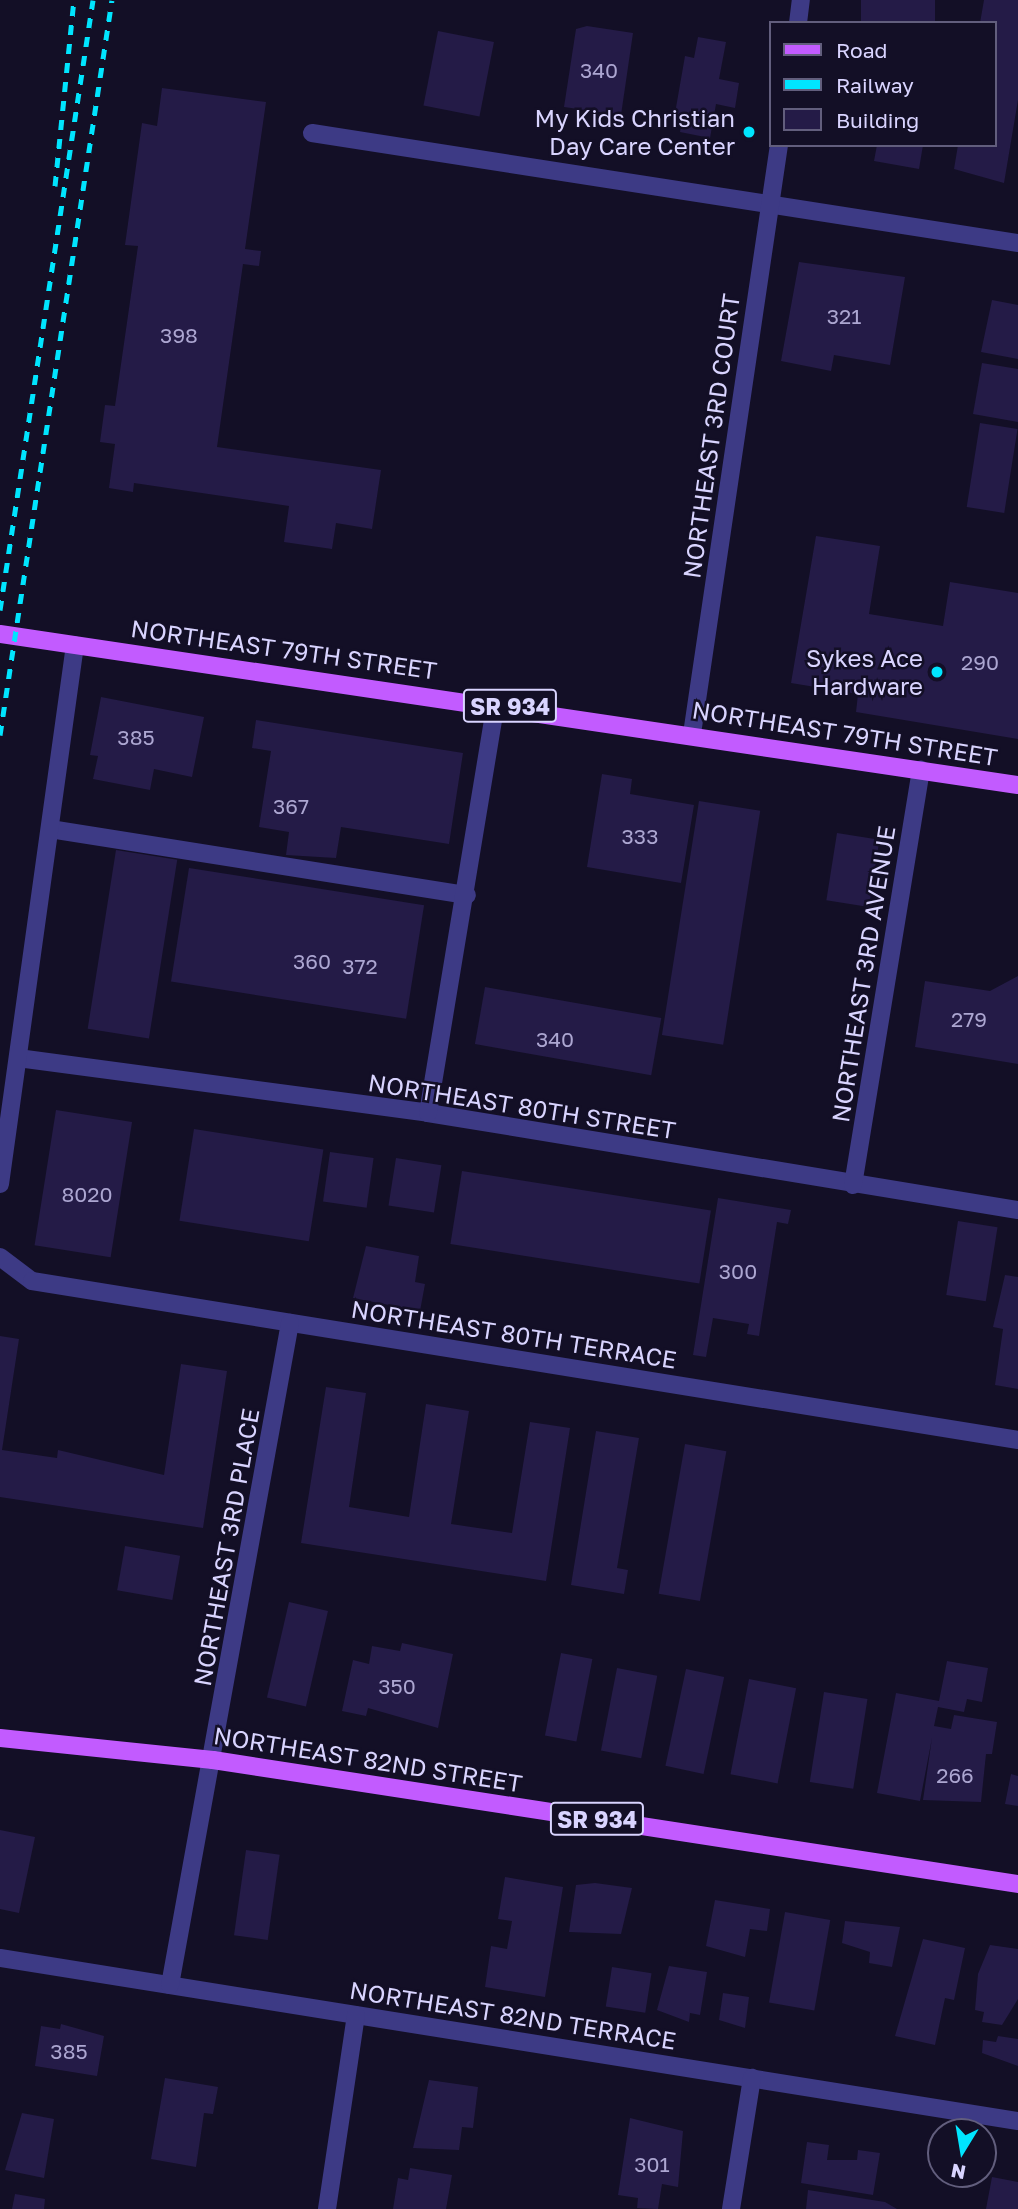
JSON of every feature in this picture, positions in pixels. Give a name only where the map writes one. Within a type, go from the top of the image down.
[{"type":"main road","name":"NORTHEAST 79TH STREET","points":[[0,634],[496,704],[1018,785]]},
{"type":"main road","name":"NORTHEAST 82ND STREET","points":[[0,1738],[213,1760],[1018,1884]]},
{"type":"street","points":[[798,21],[801,0]]},
{"type":"street","points":[[312,133],[1018,243]]},
{"type":"street","name":"NORTHEAST 3RD COURT","points":[[692,734],[779,147]]},
{"type":"street","points":[[0,1184],[75,645]]},
{"type":"street","points":[[428,1113],[467,895],[496,704]]},
{"type":"street","name":"NORTHEAST 3RD AVENUE","points":[[853,1185],[921,770]]},
{"type":"street","points":[[50,829],[467,895]]},
{"type":"street","name":"NORTHEAST 80TH STREET","points":[[18,1058],[428,1113],[1018,1210]]},
{"type":"street","name":"NORTHEAST 80TH TERRACE","points":[[3,1261],[32,1281],[1018,1440]]},
{"type":"street","name":"NORTHEAST 3RD PLACE","points":[[170,1985],[213,1760],[290,1323]]},
{"type":"street","name":"NORTHEAST 82ND TERRACE","points":[[0,1958],[1018,2121]]},
{"type":"street","points":[[327,2209],[356,2015]]},
{"type":"street","points":[[731,2209],[752,2078]]},
{"type":"building","points":[[861,0],[935,0],[935,21],[861,21]]},
{"type":"building","points":[[984,0],[1018,0],[1018,100],[1004,183],[954,169],[958,147],[997,147],[997,21],[980,21]]},
{"type":"building","points":[[587,26],[633,33],[621,115],[564,107],[576,29]]},
{"type":"building","points":[[438,31],[494,42],[479,116],[423,106]]},
{"type":"building","points":[[698,37],[726,42],[719,79],[739,83],[735,108],[716,104],[710,138],[680,132],[682,121],[674,119],[685,56],[694,58]]},
{"type":"building","points":[[162,88],[266,102],[245,249],[261,251],[259,266],[243,264],[217,447],[381,470],[372,529],[336,523],[332,549],[284,542],[289,506],[134,483],[133,492],[109,488],[115,444],[100,442],[105,405],[115,406],[138,246],[125,245],[142,123],[157,126]]},
{"type":"building","points":[[877,147],[923,147],[919,169],[874,161]]},
{"type":"building","points":[[799,262],[905,277],[890,365],[834,355],[831,371],[781,361]]},
{"type":"building","points":[[992,300],[1018,305],[1018,359],[981,352]]},
{"type":"building","points":[[982,363],[1018,369],[1018,422],[973,414]]},
{"type":"building","points":[[980,423],[1018,429],[1004,513],[967,507]]},
{"type":"building","points":[[816,536],[880,546],[869,614],[943,626],[950,582],[1018,593],[1018,739],[856,712],[858,694],[791,683]]},
{"type":"building","points":[[101,697],[204,717],[192,777],[154,769],[150,790],[93,779],[98,756],[90,755]]},
{"type":"building","points":[[256,720],[463,753],[449,844],[341,827],[336,858],[286,855],[289,832],[259,827],[271,751],[252,748]]},
{"type":"building","points":[[602,774],[632,779],[630,794],[694,805],[681,883],[587,867]]},
{"type":"building","points":[[699,801],[760,811],[723,1045],[662,1035]]},
{"type":"building","points":[[837,833],[879,840],[869,907],[826,900]]},
{"type":"building","points":[[116,850],[177,860],[149,1038],[88,1029]]},
{"type":"building","points":[[189,868],[424,905],[406,1019],[171,982]]},
{"type":"building","points":[[1018,976],[1018,1064],[915,1047],[925,981],[990,991]]},
{"type":"building","points":[[485,987],[661,1018],[651,1075],[475,1044]]},
{"type":"building","points":[[56,1110],[132,1122],[111,1257],[35,1245]]},
{"type":"building","points":[[194,1129],[323,1149],[309,1241],[179,1221]]},
{"type":"building","points":[[330,1152],[374,1158],[367,1208],[323,1202]]},
{"type":"building","points":[[396,1158],[441,1165],[434,1213],[388,1205]]},
{"type":"building","points":[[462,1171],[711,1210],[699,1284],[450,1244]]},
{"type":"building","points":[[718,1198],[791,1210],[788,1224],[777,1222],[759,1336],[747,1334],[749,1324],[713,1318],[706,1357],[693,1355]]},
{"type":"building","points":[[958,1221],[998,1227],[986,1301],[946,1295]]},
{"type":"building","points":[[366,1246],[419,1256],[415,1282],[425,1284],[420,1311],[353,1298]]},
{"type":"building","points":[[1005,1275],[1018,1277],[1018,1389],[995,1385],[1003,1329],[993,1327]]},
{"type":"building","points":[[0,1336],[19,1339],[2,1450],[57,1458],[58,1450],[164,1475],[181,1364],[227,1371],[203,1528],[0,1497]]},
{"type":"building","points":[[326,1387],[366,1393],[349,1507],[409,1517],[426,1404],[469,1411],[451,1524],[512,1533],[530,1422],[570,1428],[546,1581],[301,1543]]},
{"type":"building","points":[[596,1431],[639,1438],[617,1568],[628,1570],[624,1594],[571,1585]]},
{"type":"building","points":[[685,1444],[726,1451],[700,1601],[659,1594]]},
{"type":"building","points":[[125,1546],[180,1556],[172,1600],[117,1590]]},
{"type":"building","points":[[289,1602],[328,1611],[306,1706],[267,1697]]},
{"type":"building","points":[[402,1643],[453,1654],[438,1728],[368,1708],[366,1716],[342,1711],[353,1660],[369,1664],[372,1646],[400,1651]]},
{"type":"building","points":[[561,1653],[592,1659],[576,1742],[545,1735]]},
{"type":"building","points":[[947,1661],[988,1668],[982,1702],[967,1699],[964,1712],[938,1707],[934,1726],[951,1729],[954,1715],[997,1722],[992,1754],[986,1754],[981,1802],[923,1800],[932,1738],[920,1801],[877,1793],[896,1693],[939,1701]]},
{"type":"building","points":[[617,1668],[657,1676],[641,1758],[601,1750]]},
{"type":"building","points":[[686,1669],[724,1677],[704,1774],[665,1766]]},
{"type":"building","points":[[749,1679],[796,1688],[778,1783],[730,1774]]},
{"type":"building","points":[[824,1692],[867,1699],[853,1789],[810,1782]]},
{"type":"building","points":[[1011,1774],[1018,1776],[1018,1806],[1005,1804]]},
{"type":"building","points":[[0,1830],[35,1837],[19,1913],[0,1909]]},
{"type":"building","points":[[246,1850],[280,1855],[268,1940],[234,1935]]},
{"type":"building","points":[[505,1877],[563,1887],[545,1997],[485,1987],[491,1946],[507,1949],[512,1921],[498,1919]]},
{"type":"building","points":[[595,1883],[632,1888],[621,1934],[569,1932],[576,1885]]},
{"type":"building","points":[[715,1900],[770,1909],[767,1931],[750,1929],[745,1957],[706,1946]]},
{"type":"building","points":[[785,1912],[830,1920],[814,2011],[769,2003]]},
{"type":"building","points":[[845,1921],[900,1927],[892,1967],[869,1963],[870,1952],[842,1943]]},
{"type":"building","points":[[923,1939],[965,1948],[954,2000],[945,1998],[935,2045],[895,2036]]},
{"type":"building","points":[[990,1945],[1018,1949],[1018,1999],[1002,2025],[982,2022],[984,2012],[975,2010],[978,1974]]},
{"type":"building","points":[[669,1966],[707,1972],[700,2015],[690,2013],[689,2022],[657,2010]]},
{"type":"building","points":[[612,1967],[652,1973],[645,2013],[606,2007]]},
{"type":"building","points":[[723,1993],[749,1997],[745,2028],[719,2020]]},
{"type":"building","points":[[61,2024],[104,2036],[97,2076],[35,2066],[41,2026],[60,2029]]},
{"type":"building","points":[[998,2036],[1018,2039],[1018,2066],[982,2053],[983,2040],[996,2042]]},
{"type":"building","points":[[165,2078],[218,2087],[213,2114],[204,2113],[196,2167],[151,2159]]},
{"type":"building","points":[[429,2080],[478,2087],[473,2128],[462,2127],[459,2150],[413,2148]]},
{"type":"building","points":[[22,2113],[54,2119],[44,2178],[5,2170]]},
{"type":"building","points":[[630,2118],[683,2131],[678,2187],[662,2184],[658,2209],[637,2208],[638,2198],[618,2195]]},
{"type":"building","points":[[807,2142],[829,2145],[827,2160],[857,2160],[858,2150],[880,2153],[873,2195],[801,2183]]},
{"type":"building","points":[[410,2168],[452,2175],[446,2209],[393,2209],[398,2178],[408,2180]]},
{"type":"building","points":[[997,2178],[1018,2182],[1018,2209],[986,2209],[990,2188],[997,2188]]},
{"type":"building","points":[[808,2190],[885,2202],[897,2209],[806,2209]]},
{"type":"building","points":[[15,2194],[45,2199],[44,2209],[12,2209]]},
{"type":"railway","points":[[55,186],[74,0]]},
{"type":"railway","points":[[0,610],[93,0]]},
{"type":"railway","points":[[0,735],[112,0]]},
{"type":"place","name":"My Kids Christian Day Care Center","points":[[749,132]]},
{"type":"place","name":"Sykes Ace Hardware","points":[[937,672]]}]
